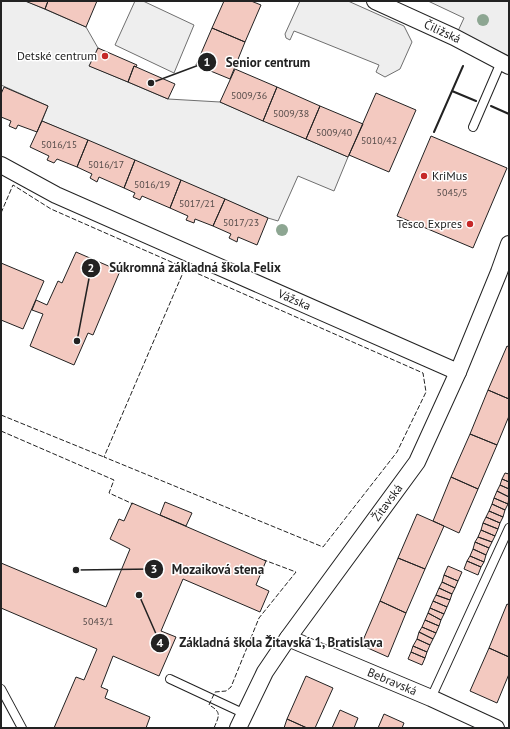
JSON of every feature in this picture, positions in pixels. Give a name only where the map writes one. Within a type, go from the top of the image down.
[{"type":"street","name":"Čiližská","points":[[375,1],[454,37],[505,64]]},
{"type":"street","name":"Vážska","points":[[1,165],[56,196],[458,372]]},
{"type":"street","name":"Žitavská","points":[[241,721],[265,672],[288,638],[417,462],[458,372],[507,255]]},
{"type":"street","name":"Bebravská","points":[[288,638],[431,698],[496,728]]},
{"type":"lane","points":[[473,127],[505,64]]},
{"type":"lane","points":[[431,698],[509,528]]},
{"type":"lane","points":[[170,679],[241,721]]},
{"type":"lane","points":[[1,689],[22,728]]},
{"type":"shaded area","points":[[1,1],[26,1],[86,27],[98,48],[90,66],[168,99],[220,102],[348,157],[334,191],[298,176],[278,221],[42,121],[48,106],[1,85]]},
{"type":"shaded area","points":[[135,1],[143,1],[194,25],[174,73],[115,45]]},
{"type":"shaded area","points":[[300,1],[348,1],[404,26],[412,42],[400,69],[385,77],[376,72],[379,65],[302,34],[294,31],[290,40],[286,38],[285,34]]},
{"type":"shaded area","points":[[428,1],[509,1],[509,56],[458,31],[464,18]]},
{"type":"building","points":[[25,1],[48,1],[45,9]]},
{"type":"building","points":[[48,1],[97,1],[86,27],[45,9]]},
{"type":"building","points":[[224,1],[251,1],[261,5],[245,42],[212,28]]},
{"type":"building","points":[[212,28],[245,42],[230,79],[196,65]]},
{"type":"building","name":"Detské centrum","points":[[98,48],[137,65],[136,67],[134,66],[128,82],[89,66]]},
{"type":"building","points":[[134,66],[175,84],[168,99],[128,82]]},
{"type":"building","points":[[235,69],[277,87],[263,121],[220,102]]},
{"type":"building","points":[[4,87],[48,106],[37,132],[18,125],[16,129],[9,126],[11,121],[1,117],[1,94]]},
{"type":"building","points":[[277,87],[320,106],[306,139],[263,121]]},
{"type":"building","points":[[376,93],[416,110],[389,172],[349,155]]},
{"type":"building","points":[[320,106],[363,124],[348,157],[306,139]]},
{"type":"building","points":[[42,121],[88,140],[77,167],[57,159],[54,163],[47,160],[49,156],[30,147]]},
{"type":"building","points":[[431,136],[507,168],[473,248],[397,216]]},
{"type":"building","points":[[88,140],[135,160],[124,188],[99,177],[97,182],[90,178],[92,174],[77,167]]},
{"type":"building","points":[[135,160],[181,180],[170,208],[142,196],[140,200],[133,197],[135,193],[124,188]]},
{"type":"building","points":[[181,180],[225,199],[213,226],[195,219],[194,223],[186,220],[188,216],[170,208]]},
{"type":"building","points":[[225,199],[268,218],[257,245],[238,237],[237,242],[229,238],[231,234],[213,226]]},
{"type":"building","points":[[76,252],[120,271],[93,335],[88,333],[74,365],[30,346],[43,314],[32,310],[36,300],[47,305],[58,281],[62,283]]},
{"type":"building","points":[[1,263],[44,281],[23,329],[1,320]]},
{"type":"building","points":[[507,346],[509,347],[509,399],[488,390]]},
{"type":"building","points":[[488,390],[509,399],[509,416],[497,445],[470,434]]},
{"type":"building","points":[[470,434],[497,445],[478,489],[451,477]]},
{"type":"building","points":[[505,473],[509,474],[509,482],[502,479]]},
{"type":"building","points":[[451,477],[478,489],[459,533],[433,521]]},
{"type":"building","points":[[502,479],[509,482],[509,489],[500,485]]},
{"type":"building","points":[[500,485],[509,489],[509,497],[497,491]]},
{"type":"building","points":[[497,491],[509,497],[508,504],[494,498]]},
{"type":"building","points":[[494,498],[508,504],[505,510],[492,504]]},
{"type":"building","points":[[165,502],[192,513],[186,526],[160,515]]},
{"type":"building","points":[[132,503],[266,561],[256,585],[269,591],[260,612],[183,579],[161,631],[176,637],[159,676],[113,656],[101,687],[108,690],[105,698],[150,717],[146,728],[54,728],[76,677],[84,680],[97,649],[1,608],[1,563],[106,607],[130,549],[110,539],[119,519],[124,521]]},
{"type":"building","points":[[492,504],[505,510],[503,517],[489,511]]},
{"type":"building","points":[[489,511],[503,517],[500,523],[486,517]]},
{"type":"building","points":[[417,514],[444,526],[425,569],[398,558]]},
{"type":"building","points":[[486,517],[500,523],[498,529],[483,523]]},
{"type":"building","points":[[483,523],[498,529],[495,536],[481,530]]},
{"type":"building","points":[[481,530],[495,536],[492,542],[478,537]]},
{"type":"building","points":[[478,537],[492,542],[489,548],[475,542]]},
{"type":"building","points":[[475,542],[489,548],[486,555],[473,549]]},
{"type":"building","points":[[473,549],[486,555],[484,562],[470,556]]},
{"type":"building","points":[[470,556],[484,562],[481,567],[467,561]]},
{"type":"building","points":[[398,558],[425,569],[406,613],[380,601]]},
{"type":"building","points":[[467,561],[481,567],[478,575],[464,569]]},
{"type":"building","points":[[448,566],[462,572],[458,581],[444,575]]},
{"type":"building","points":[[444,575],[458,581],[455,588],[442,582]]},
{"type":"building","points":[[442,582],[455,588],[452,594],[439,588]]},
{"type":"building","points":[[439,588],[452,594],[450,600],[436,595]]},
{"type":"building","points":[[436,595],[450,600],[447,607],[433,601]]},
{"type":"building","points":[[380,601],[406,613],[388,657],[361,645]]},
{"type":"building","points":[[433,601],[447,607],[444,614],[430,608]]},
{"type":"building","points":[[507,604],[509,605],[509,657],[489,648]]},
{"type":"building","points":[[430,608],[444,614],[441,620],[428,613]]},
{"type":"building","points":[[428,613],[441,620],[439,626],[425,620]]},
{"type":"building","points":[[425,620],[439,626],[436,633],[422,627]]},
{"type":"building","points":[[422,627],[436,633],[433,639],[419,632]]},
{"type":"building","points":[[419,632],[433,639],[430,645],[417,639]]},
{"type":"building","points":[[417,639],[430,645],[427,652],[413,646]]},
{"type":"building","points":[[413,646],[427,652],[425,658],[411,652]]},
{"type":"building","points":[[489,648],[509,657],[509,674],[497,703],[470,691]]},
{"type":"building","points":[[411,652],[425,658],[422,665],[408,659]]},
{"type":"building","points":[[306,676],[333,688],[315,728],[307,728],[287,719]]},
{"type":"building","points":[[340,710],[358,718],[354,728],[332,728]]},
{"type":"building","points":[[384,714],[404,723],[402,728],[378,728]]},
{"type":"building","points":[[287,719],[307,728],[284,728]]},
{"type":"fence","points":[[1,213],[13,185],[51,209],[185,268]]},
{"type":"fence","points":[[185,268],[423,373],[426,392],[397,452],[323,547],[104,457],[185,268]]},
{"type":"fence","points":[[1,415],[104,456]]},
{"type":"fence","points":[[1,431],[114,480],[109,493],[133,504]]},
{"type":"fence","points":[[214,728],[218,712],[209,705],[215,692],[226,691],[231,687],[259,618],[296,572],[264,560]]},
{"type":"wall","points":[[434,132],[463,66]]},
{"type":"wall","points":[[452,91],[476,101]]},
{"type":"wall","points":[[491,106],[509,114]]},
{"type":"place","name":"Detské centrum","points":[[105,56]]},
{"type":"place","name":"Senior centrum","points":[[151,83]]},
{"type":"place","name":"KriMus","points":[[424,176]]},
{"type":"place","name":"Tesco Expres","points":[[470,224]]},
{"type":"place","name":"Súkromná základná škola Felix","points":[[77,341]]},
{"type":"place","name":"Mozaiková stena","points":[[76,570]]},
{"type":"place","name":"Základná škola Žitavská 1, Bratislava","points":[[139,595]]}]
